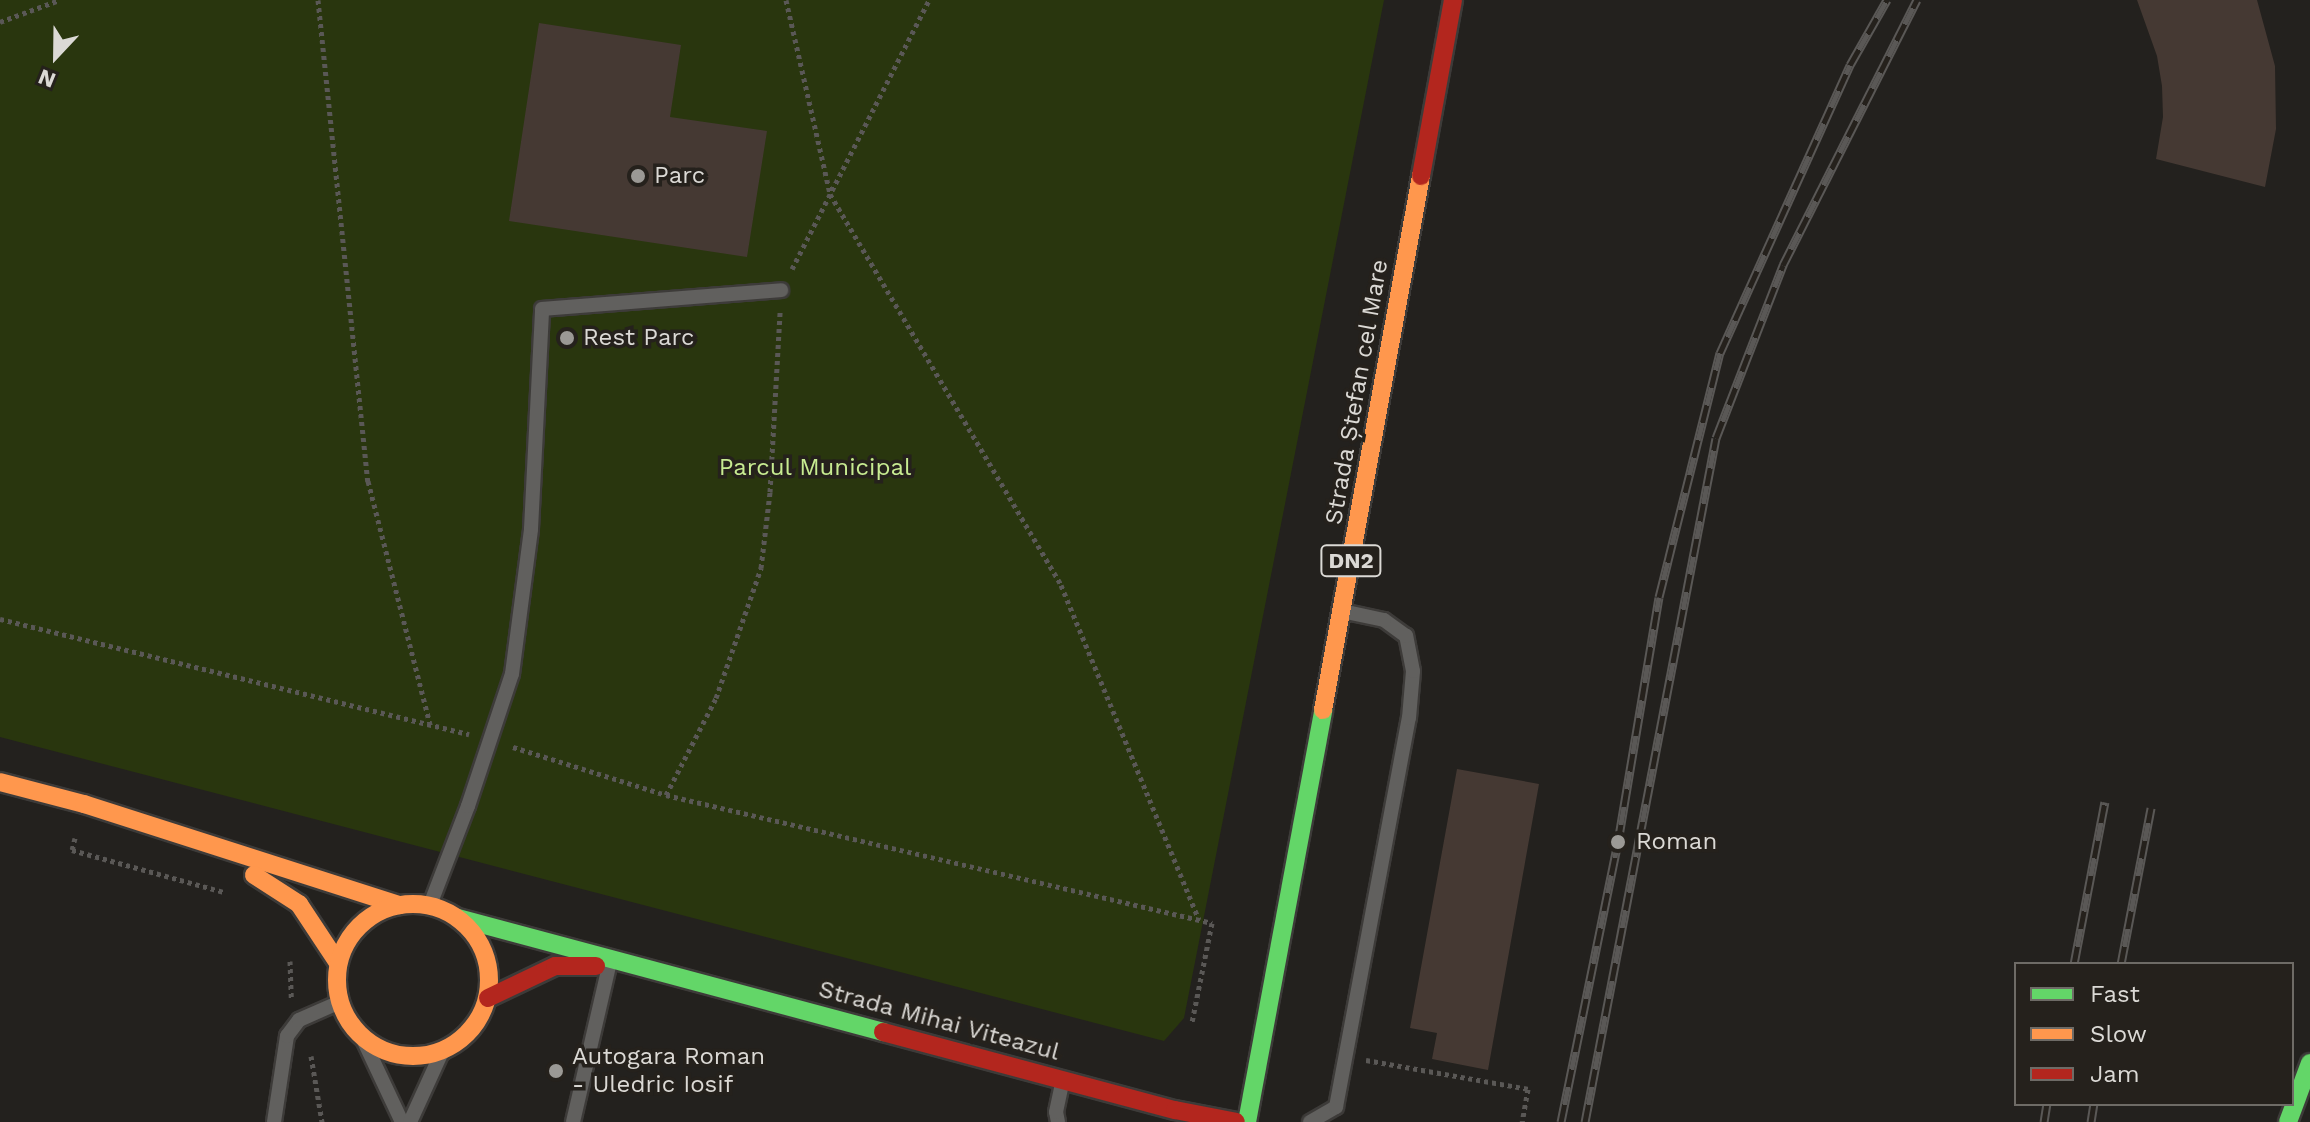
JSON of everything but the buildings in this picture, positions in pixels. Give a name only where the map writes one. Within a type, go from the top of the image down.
[{"type":"street","name":"Strada Ștefan cel Mare","points":[[1247,1122],[1453,0]]},
{"type":"street","name":"Strada Mihai Viteazul","points":[[0,782],[84,804],[210,847],[399,905],[430,905],[458,918],[629,965],[1175,1110],[1236,1122]]},
{"type":"street","name":"Strada Mihai Viteazul","points":[[210,847],[299,904],[338,963]]},
{"type":"street","name":"Strada Mihai Viteazul","points":[[338,963],[346,942],[360,925],[378,912],[399,905]]},
{"type":"street","name":"Strada Mihai Viteazul","points":[[458,918],[474,934],[485,953],[490,976],[488,998]]},
{"type":"street","points":[[338,963],[340,1002],[361,1035],[379,1048],[401,1055],[423,1056],[445,1049],[463,1037],[479,1020],[488,998]]},
{"type":"street","name":"Strada Mihai Viteazul","points":[[488,998],[555,966],[629,965]]},
{"type":"street","points":[[2294,1106],[2310,1063]]},
{"type":"lane","points":[[430,905],[492,740],[512,674],[531,529],[542,309],[781,290]]},
{"type":"lane","points":[[1310,1122],[1336,1107],[1409,718],[1413,671],[1406,636],[1384,620],[1342,611]]},
{"type":"lane","points":[[573,1122],[609,966]]},
{"type":"lane","points":[[274,1122],[287,1036],[299,1020],[340,1002]]},
{"type":"lane","points":[[361,1035],[402,1122]]},
{"type":"lane","points":[[410,1122],[441,1054],[463,1037]]},
{"type":"lane","points":[[1058,1122],[1056,1112],[1063,1079]]},
{"type":"path","points":[[0,22],[59,0]]},
{"type":"path","points":[[318,0],[368,481],[430,725]]},
{"type":"path","points":[[786,0],[830,194],[1061,585],[1199,920]]},
{"type":"path","points":[[666,795],[716,698],[761,568],[770,492],[781,290],[929,0]]},
{"type":"path","points":[[0,619],[492,740],[666,795],[1212,923],[1192,1022]]},
{"type":"path","points":[[84,804],[72,850],[230,894]]},
{"type":"path","points":[[290,950],[291,1006],[309,1038],[322,1122]]},
{"type":"path","points":[[1346,1057],[1528,1089],[1522,1122]]},
{"type":"green space","name":"Parcul Municipal","points":[[0,0],[1384,0],[1184,1018],[1164,1041],[0,737]]},
{"type":"railway","points":[[1561,1122],[1618,842],[1659,597],[1720,353],[1850,65],[1887,0]]},
{"type":"railway","points":[[1585,1122],[1716,438],[1783,265],[1917,0]]},
{"type":"railway","points":[[2074,962],[2105,802]]},
{"type":"railway","points":[[2121,962],[2151,808]]},
{"type":"railway","points":[[2044,1122],[2047,1106]]},
{"type":"railway","points":[[2091,1122],[2094,1106]]},
{"type":"traffic: fast","points":[[1247,1122],[1323,710]]},
{"type":"traffic: fast","points":[[458,918],[883,1032]]},
{"type":"traffic: fast","points":[[2294,1106],[2310,1063]]},
{"type":"traffic: fast","points":[[2288,1122],[2294,1106]]},
{"type":"traffic: slow","points":[[1323,710],[1421,176]]},
{"type":"traffic: slow","points":[[0,782],[84,804],[399,905]]},
{"type":"traffic: slow","points":[[254,875],[299,904],[338,963]]},
{"type":"traffic: slow","points":[[413,904],[442,910],[467,926],[483,951],[489,980],[483,1009],[467,1034],[442,1050],[413,1056],[384,1050],[359,1034],[343,1009],[337,980],[343,951],[359,926],[384,910],[413,904]]},
{"type":"traffic: jam","points":[[1421,176],[1453,0]]},
{"type":"traffic: jam","points":[[488,998],[555,966],[596,966]]},
{"type":"traffic: jam","points":[[883,1032],[1175,1110],[1236,1122]]},
{"type":"place","name":"Parc","points":[[638,176]]},
{"type":"place","name":"Rest Parc","points":[[567,338]]},
{"type":"place","name":"Roman","points":[[1618,842]]},
{"type":"place","name":"Autogara Roman - Uledric Iosif","points":[[556,1071]]}]
